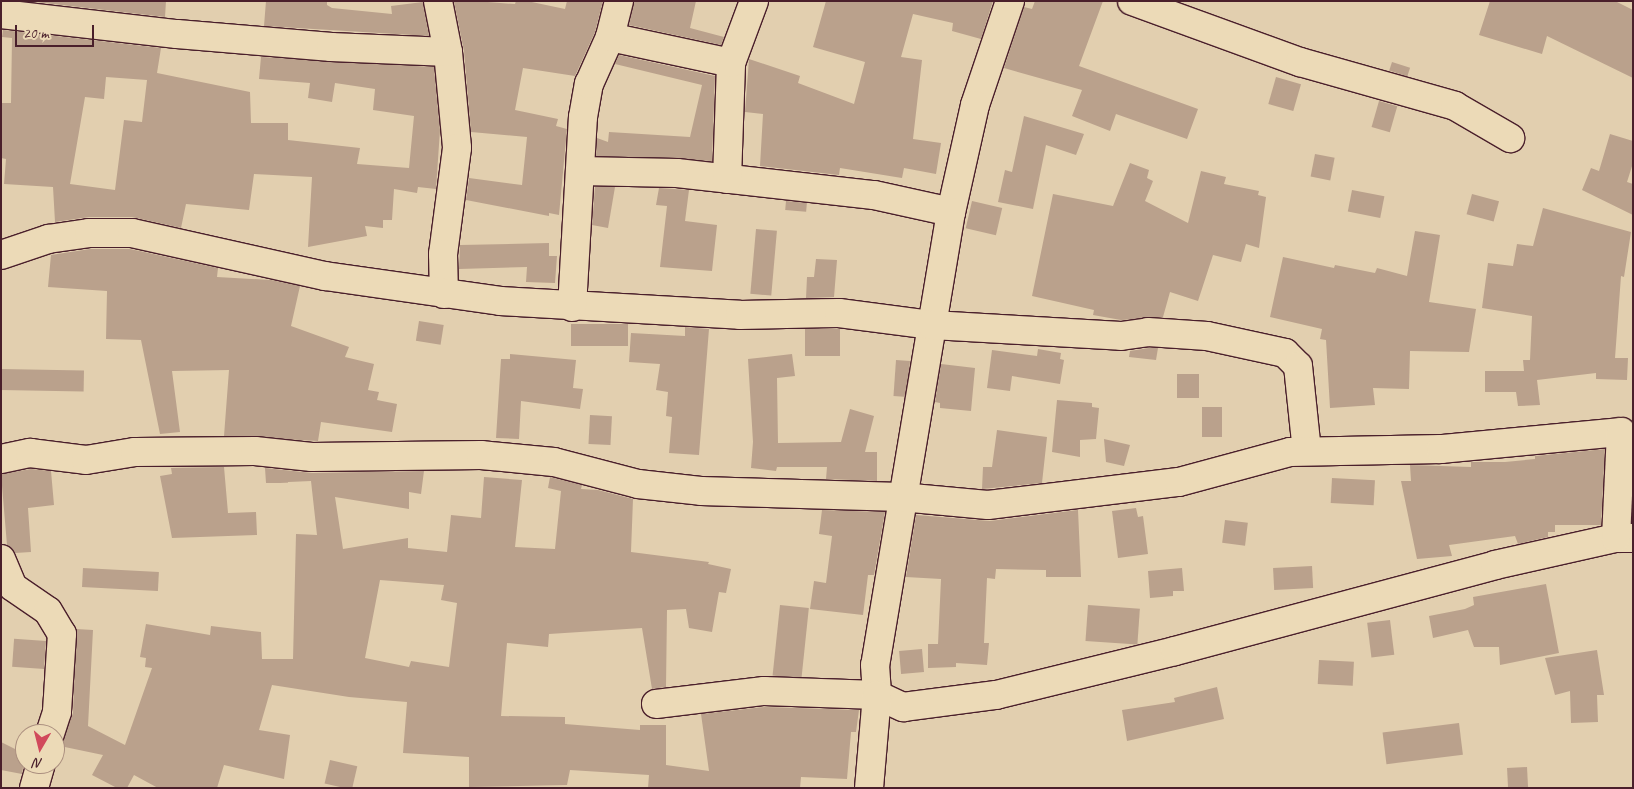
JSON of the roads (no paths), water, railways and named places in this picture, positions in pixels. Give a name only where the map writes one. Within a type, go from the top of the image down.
[{"type":"street","points":[[438,1],[448,52],[456,148],[443,254],[444,294]]},
{"type":"street","points":[[572,307],[580,171],[589,84],[610,37],[619,1]]},
{"type":"street","points":[[727,179],[730,63],[754,1]]},
{"type":"street","points":[[870,788],[877,695],[875,665],[901,497],[950,212],[975,105],[1010,1]]},
{"type":"street","points":[[1132,1],[1300,62],[1455,106],[1510,138]]},
{"type":"street","points":[[1,14],[215,38],[331,47],[448,52]]},
{"type":"street","points":[[610,37],[730,63]]},
{"type":"street","points":[[580,171],[677,173],[874,194],[950,212]]},
{"type":"street","points":[[1,255],[48,239],[89,233],[132,233],[325,276],[444,294],[572,307],[740,315],[839,313],[932,325],[1121,336],[1148,332],[1207,336],[1285,353],[1298,366],[1307,451]]},
{"type":"street","points":[[1,459],[30,453],[86,460],[135,452],[255,451],[312,457],[481,455],[554,462],[638,484],[701,491],[901,497],[988,505],[1096,494],[1179,482],[1255,460],[1307,451],[1441,449],[1621,432],[1624,538],[1495,564],[1175,651],[996,695],[903,707],[877,695],[764,691],[656,704]]},
{"type":"street","points":[[1,559],[13,587],[48,610],[62,634],[57,712],[53,724]]},
{"type":"street","points":[[34,788],[38,774]]}]
